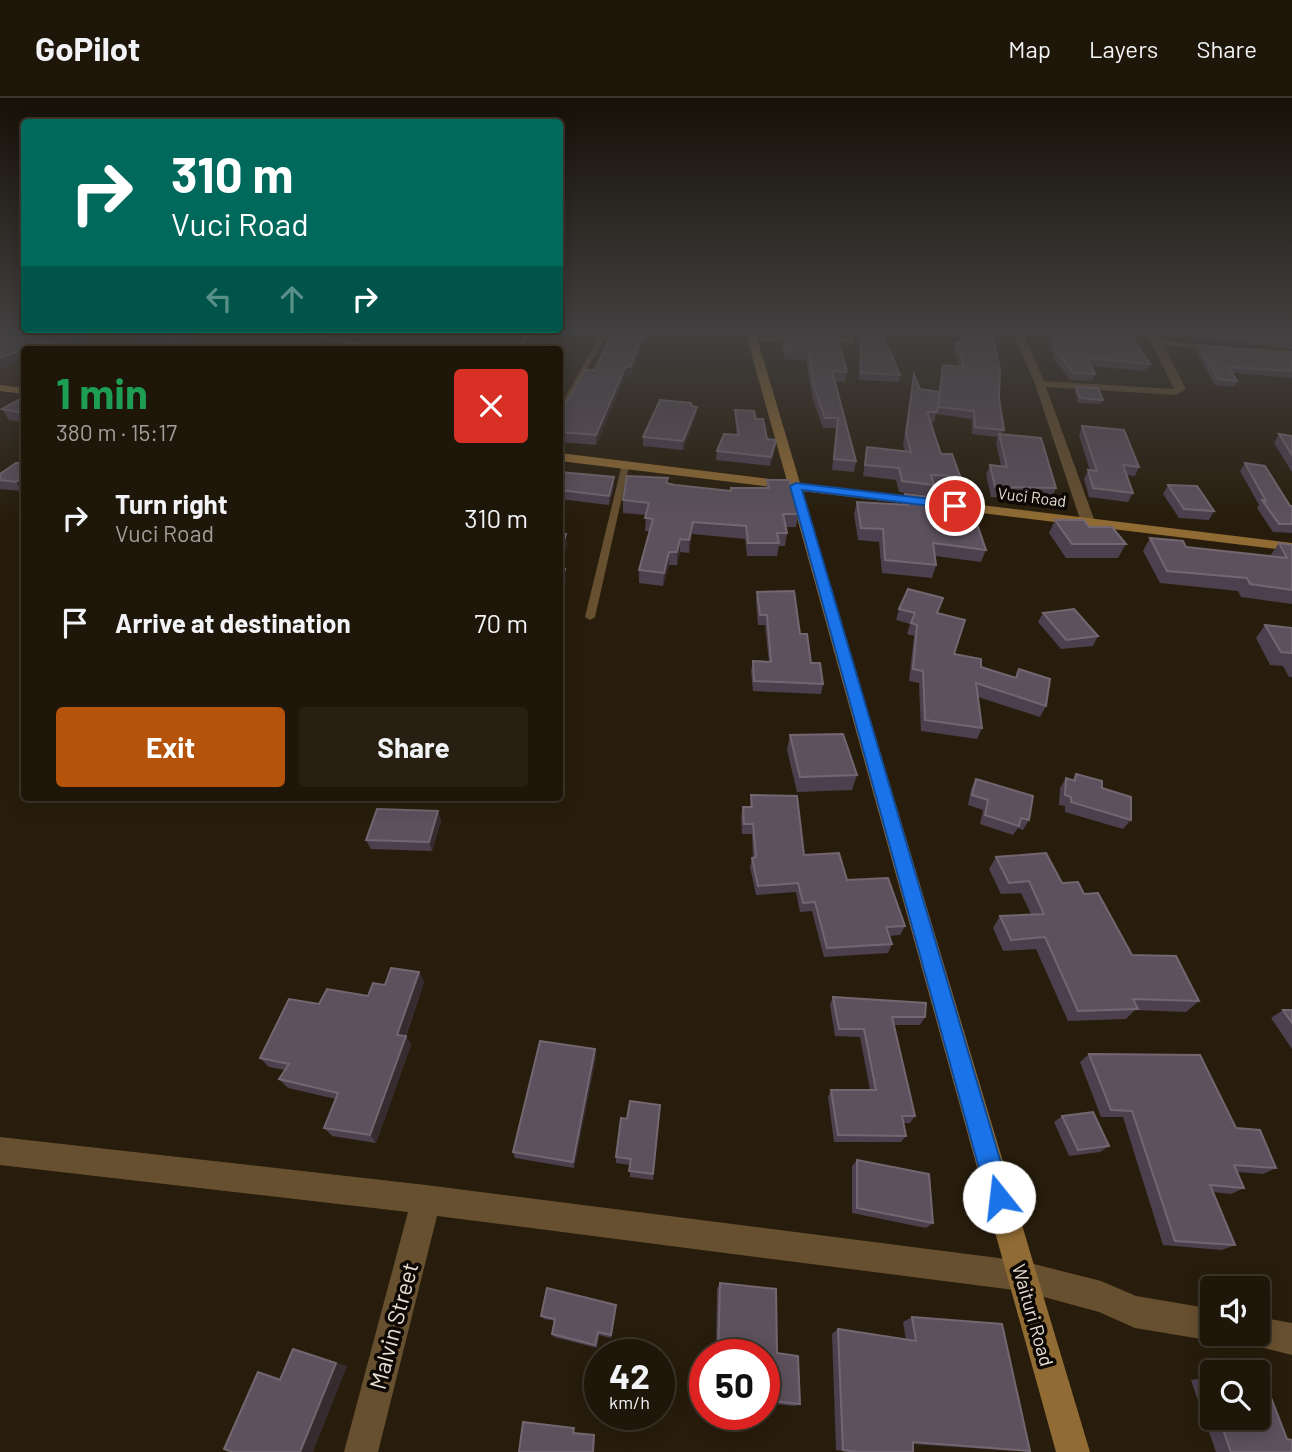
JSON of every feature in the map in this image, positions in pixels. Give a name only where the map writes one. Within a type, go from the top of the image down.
[{"type":"main road","name":"Waituri Road","points":[[769,394],[1073,1452]]},
{"type":"main road","name":"Vuci Road","points":[[563,457],[1292,547]]},
{"type":"street","points":[[1044,394],[1088,522]]},
{"type":"street","points":[[0,1151],[426,1200],[1022,1276],[1101,1297],[1135,1312],[1200,1323]]},
{"type":"street","name":"Malvin Street","points":[[361,1452],[426,1200]]},
{"type":"street","points":[[1270,1335],[1292,1339]]},
{"type":"lane","points":[[590,617],[625,466]]},
{"type":"building","points":[[571,394],[614,394],[596,435],[563,432],[563,409]]},
{"type":"building","points":[[817,394],[838,394],[856,461],[834,459],[838,418],[825,418]]},
{"type":"building","points":[[911,394],[940,394],[937,412],[927,412],[941,454],[952,454],[960,476],[931,475],[934,485],[902,481],[899,468],[865,465],[867,447],[911,452],[906,434]]},
{"type":"building","points":[[940,394],[999,394],[1004,430],[975,427],[974,411],[938,407]]},
{"type":"building","points":[[1079,394],[1101,394],[1103,400],[1080,398]]},
{"type":"building","points":[[21,399],[21,412],[2,409]]},
{"type":"building","points":[[660,400],[691,403],[691,406],[697,407],[683,441],[643,437]]},
{"type":"building","points":[[735,410],[754,411],[756,419],[763,419],[767,439],[776,440],[771,457],[717,451],[724,434],[739,435]]},
{"type":"building","points":[[1082,426],[1124,430],[1139,467],[1123,465],[1133,493],[1093,488],[1088,470],[1097,471]]},
{"type":"building","points":[[999,434],[1041,438],[1056,488],[995,487],[990,465],[1007,467]]},
{"type":"building","points":[[1279,434],[1292,436],[1292,455]]},
{"type":"building","points":[[16,463],[21,463],[21,478],[16,482],[0,480],[0,474]]},
{"type":"building","points":[[1245,463],[1265,466],[1292,506],[1292,524],[1279,524],[1262,500],[1266,501]]},
{"type":"building","points":[[563,472],[614,477],[609,496],[563,490]]},
{"type":"building","points":[[627,476],[668,478],[666,483],[675,485],[731,491],[731,488],[769,488],[767,480],[789,480],[798,514],[783,514],[787,533],[777,533],[779,543],[748,543],[746,526],[693,522],[689,540],[680,539],[677,552],[669,552],[664,573],[639,570],[653,519],[645,518],[649,503],[623,500]]},
{"type":"building","points":[[1168,485],[1197,486],[1214,511],[1184,509]]},
{"type":"building","points":[[905,494],[938,498],[944,517],[976,521],[986,550],[933,543],[936,565],[885,560],[883,529],[861,528],[857,502],[908,505]]},
{"type":"building","points":[[1055,520],[1084,520],[1089,527],[1112,527],[1126,544],[1072,544]]},
{"type":"building","points":[[1150,538],[1183,541],[1186,547],[1287,558],[1279,543],[1292,545],[1292,590],[1250,584],[1247,578],[1167,571]]},
{"type":"building","points":[[908,589],[943,598],[937,613],[965,620],[954,654],[981,659],[981,667],[1016,678],[1019,669],[1050,679],[1046,706],[976,683],[982,728],[925,720],[923,671],[913,669],[917,625],[911,623],[915,613],[899,609]]},
{"type":"building","points":[[794,591],[800,634],[807,634],[811,663],[820,663],[823,684],[754,681],[753,661],[771,662],[767,615],[760,615],[757,592]]},
{"type":"building","points":[[1074,609],[1098,636],[1066,640],[1043,613]]},
{"type":"building","points":[[1265,625],[1292,628],[1292,653],[1281,652]]},
{"type":"building","points":[[843,734],[857,775],[800,777],[790,735]]},
{"type":"building","points":[[1076,774],[1102,781],[1102,788],[1131,797],[1131,820],[1071,802],[1071,797],[1065,795],[1066,778],[1075,781]]},
{"type":"building","points":[[976,779],[1033,796],[1029,820],[1021,818],[1019,826],[985,815],[988,800],[972,795]]},
{"type":"building","points":[[751,795],[797,796],[804,855],[839,853],[847,880],[888,878],[905,926],[886,927],[892,944],[827,948],[815,902],[803,903],[798,883],[758,886],[752,858],[756,857],[753,824],[744,824],[743,807],[752,807]]},
{"type":"building","points":[[377,809],[438,811],[429,842],[366,840]]},
{"type":"building","points":[[1046,853],[1062,883],[1078,882],[1084,894],[1098,893],[1132,955],[1176,956],[1199,1001],[1133,999],[1138,1009],[1078,1011],[1045,937],[1011,940],[1000,916],[1044,914],[1029,881],[1009,883],[996,857]]},
{"type":"building","points":[[391,968],[419,972],[397,1035],[406,1036],[370,1135],[324,1128],[338,1093],[279,1079],[289,1064],[260,1058],[289,999],[319,1004],[327,989],[368,996],[373,983],[385,985]]},
{"type":"building","points":[[833,997],[926,1003],[925,1017],[892,1017],[915,1116],[902,1116],[906,1136],[838,1135],[831,1090],[876,1090],[864,1029],[839,1029]]},
{"type":"building","points":[[1283,1010],[1292,1010],[1292,1023]]},
{"type":"building","points":[[540,1041],[595,1049],[573,1162],[513,1152]]},
{"type":"building","points":[[1089,1054],[1200,1055],[1236,1128],[1260,1130],[1276,1168],[1234,1165],[1244,1188],[1210,1185],[1235,1245],[1175,1241],[1132,1111],[1111,1110]]},
{"type":"building","points":[[630,1101],[660,1105],[653,1174],[629,1171],[631,1159],[616,1157],[621,1118],[627,1119]]},
{"type":"building","points":[[1093,1112],[1109,1146],[1078,1150],[1062,1116]]},
{"type":"building","points":[[857,1160],[929,1174],[933,1223],[857,1208]]},
{"type":"building","points":[[720,1283],[776,1289],[777,1339],[718,1339]]},
{"type":"building","points":[[547,1288],[616,1305],[611,1335],[598,1332],[596,1339],[584,1339],[584,1342],[552,1334],[555,1319],[541,1316]]},
{"type":"building","points":[[912,1317],[1002,1324],[1030,1451],[913,1442],[913,1452],[843,1450],[838,1329],[916,1341]]},
{"type":"building","points":[[293,1349],[336,1363],[300,1452],[232,1452],[224,1449],[258,1372],[280,1380]]},
{"type":"building","points":[[780,1353],[798,1356],[800,1404],[780,1402]]},
{"type":"building","points":[[1270,1395],[1287,1439],[1292,1440],[1292,1452],[1231,1452],[1223,1430],[1270,1430]]},
{"type":"building","points":[[523,1422],[574,1428],[573,1433],[594,1435],[593,1452],[519,1452]]},
{"type":"route","points":[[955,506],[796,486],[999,1197]]}]
